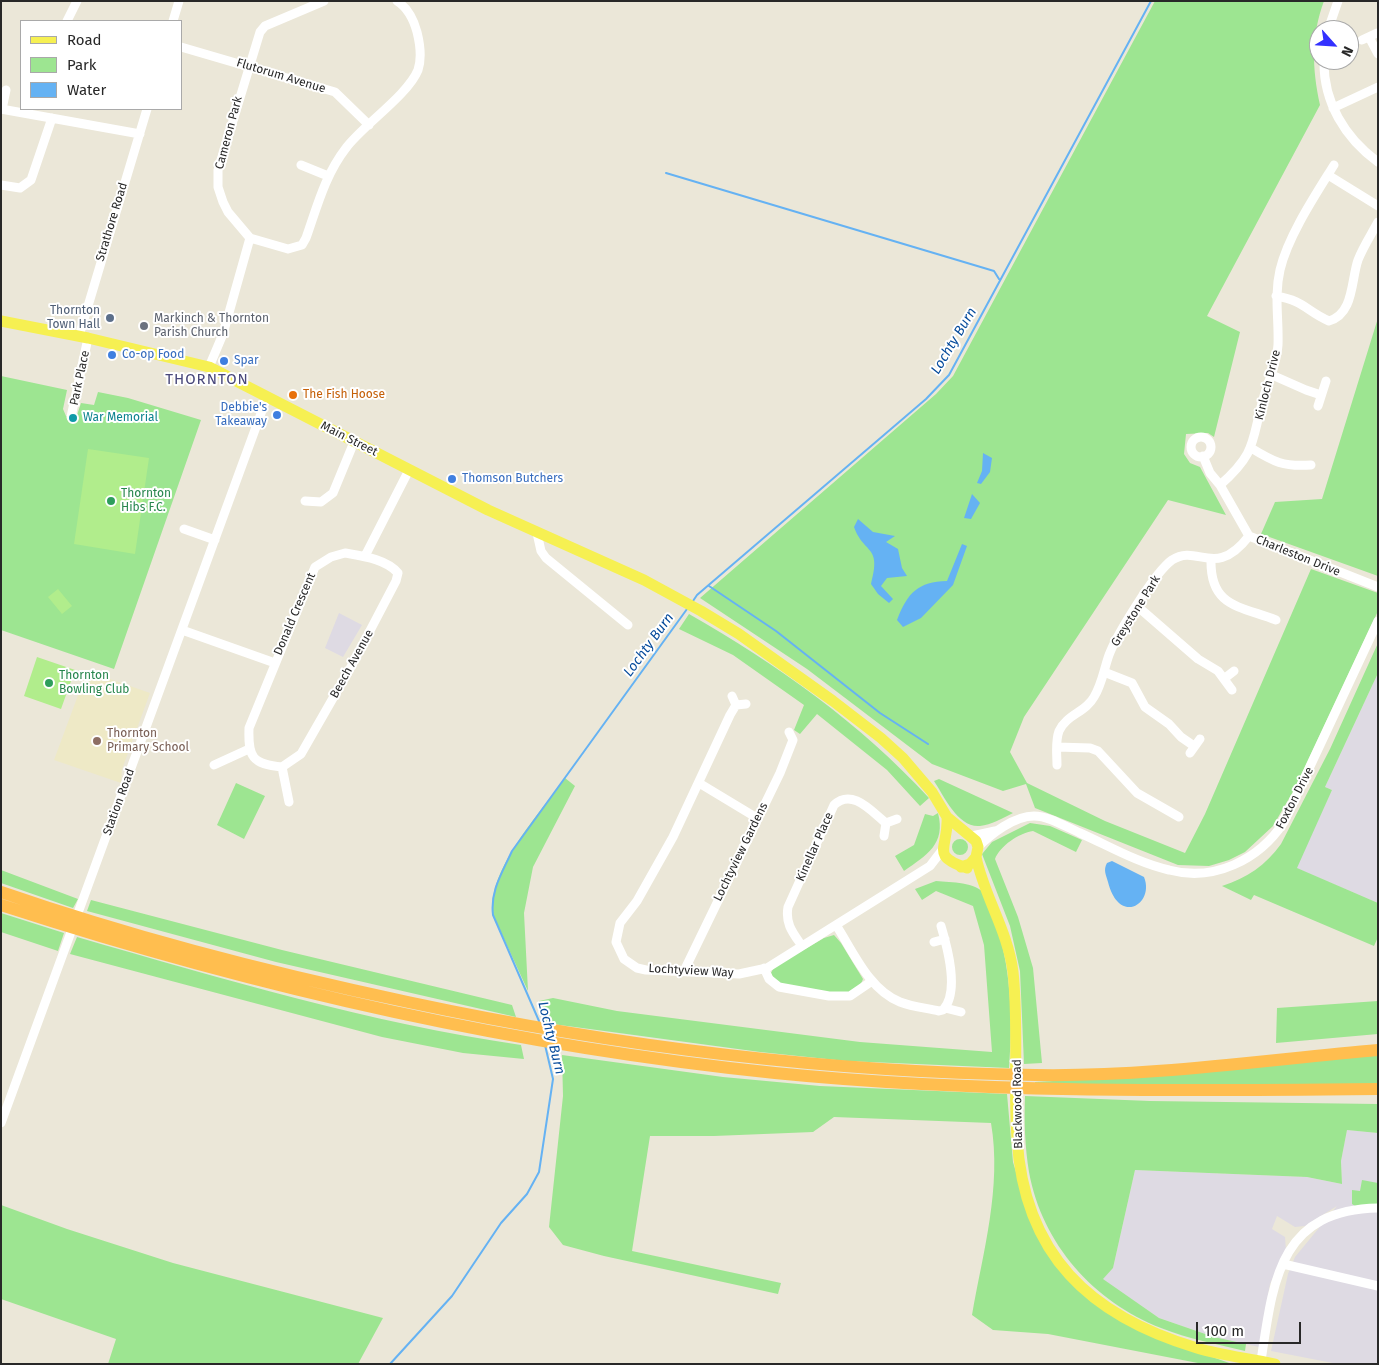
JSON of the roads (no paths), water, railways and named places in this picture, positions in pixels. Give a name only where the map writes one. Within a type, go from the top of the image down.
[{"type":"highway","points":[[1,892],[56,916]]},
{"type":"highway","points":[[1,905],[56,916],[304,992],[508,1030],[776,1073],[908,1083],[1028,1089],[1378,1090]]},
{"type":"highway","points":[[578,1041],[821,1065],[1036,1075],[1165,1069],[1378,1050]]},
{"type":"main road","name":"Main Street","points":[[1,321],[83,337],[209,367],[409,470],[537,533],[644,580],[682,600],[772,657],[881,738],[932,792],[947,817],[968,834]]},
{"type":"main road","points":[[947,817],[944,846],[945,857],[956,865],[982,876]]},
{"type":"main road","points":[[944,846],[955,833],[968,834],[977,852],[970,864],[956,865]]},
{"type":"main road","name":"Blackwood Road","points":[[977,852],[982,876],[995,906],[1013,970],[1017,1036],[1017,1139],[1022,1180],[1034,1217],[1057,1259],[1088,1295],[1112,1311],[1164,1337],[1199,1349],[1275,1364]]},
{"type":"street","points":[[68,20],[77,1]]},
{"type":"street","points":[[173,20],[179,1]]},
{"type":"street","name":"Cameron Park","points":[[250,238],[228,212],[218,187],[218,170],[257,37],[266,26],[305,4],[324,1]]},
{"type":"street","points":[[209,367],[223,334],[250,238],[288,249],[302,245],[328,176],[346,146],[406,86],[417,71],[420,56],[415,24],[409,12],[398,1]]},
{"type":"street","points":[[1331,20],[1338,1]]},
{"type":"street","points":[[1369,37],[1378,54]]},
{"type":"street","name":"Flutorum Avenue","points":[[182,47],[335,92],[369,125]]},
{"type":"street","points":[[1325,70],[1333,108],[1340,123],[1357,145],[1378,162]]},
{"type":"street","points":[[1333,108],[1378,87]]},
{"type":"street","points":[[6,90],[2,109],[140,134]]},
{"type":"street","name":"Strathore Road","points":[[83,337],[147,110]]},
{"type":"street","points":[[1,185],[20,188],[31,180],[52,118]]},
{"type":"street","points":[[301,165],[328,176]]},
{"type":"street","name":"Kinloch Drive","points":[[1220,485],[1235,472],[1251,448],[1263,397],[1272,375],[1278,342],[1276,296],[1285,256],[1310,203],[1334,165]]},
{"type":"street","points":[[1328,174],[1378,206]]},
{"type":"street","points":[[1276,296],[1293,299],[1329,321],[1336,319],[1345,310],[1357,261],[1378,222]]},
{"type":"street","name":"Park Place","points":[[71,418],[83,337]]},
{"type":"street","points":[[1272,375],[1321,395]]},
{"type":"street","points":[[1318,406],[1326,381]]},
{"type":"street","name":"Station Road","points":[[1,1123],[267,397]]},
{"type":"street","points":[[305,501],[321,502],[333,493],[354,442]]},
{"type":"street","points":[[1251,448],[1278,464],[1311,466]]},
{"type":"street","name":"Charleston Drive","points":[[1203,456],[1210,473],[1220,485],[1232,510],[1249,536],[1378,587]]},
{"type":"street","points":[[365,556],[409,470]]},
{"type":"street","points":[[184,529],[215,540]]},
{"type":"street","points":[[537,533],[541,551],[546,558],[628,625]]},
{"type":"street","name":"Greystone Park","points":[[1057,765],[1058,738],[1064,723],[1093,699],[1116,639],[1166,565],[1174,559],[1183,556],[1211,560],[1230,555],[1249,536]]},
{"type":"street","name":"Donald Crescent","points":[[249,749],[249,728],[315,567],[331,557],[345,553],[365,556]]},
{"type":"street","name":"Beech Avenue","points":[[282,768],[301,754],[352,665],[396,581],[398,573],[393,568],[365,556]]},
{"type":"street","points":[[1211,560],[1212,584],[1221,597],[1276,620]]},
{"type":"street","points":[[1137,606],[1155,619],[1164,632],[1198,659],[1213,666],[1225,678],[1232,690]]},
{"type":"street","name":"Foxton Drive","points":[[968,834],[997,831],[1027,817],[1042,817],[1156,866],[1179,872],[1211,872],[1245,860],[1267,844],[1284,822],[1378,621]]},
{"type":"street","points":[[182,630],[275,663]]},
{"type":"street","points":[[1225,678],[1234,671]]},
{"type":"street","points":[[1104,672],[1132,683],[1145,707],[1169,724],[1192,750],[1200,738]]},
{"type":"street","name":"Lochtyview Way","points":[[732,696],[741,705],[730,715],[699,783],[649,881],[620,922],[616,942],[624,959],[637,968],[739,974],[764,968],[930,866],[944,846]]},
{"type":"street","name":"Lochtyview Gardens","points":[[684,971],[780,773],[794,738]]},
{"type":"street","points":[[1057,747],[1090,748],[1098,752],[1137,793],[1179,817]]},
{"type":"street","points":[[214,765],[249,749],[254,759],[269,766],[282,768],[289,802]]},
{"type":"street","points":[[699,783],[757,818]]},
{"type":"street","name":"Kinellar Place","points":[[802,946],[789,927],[788,907],[834,805],[840,800],[852,799],[861,802],[886,823]]},
{"type":"street","points":[[884,836],[886,823],[897,819]]},
{"type":"street","name":"Foxton Drive","points":[[977,852],[997,831]]},
{"type":"street","name":"Lochtyview Way","points":[[930,866],[956,865]]},
{"type":"street","points":[[836,925],[872,981],[882,991],[898,1002],[939,1011],[945,1008],[961,1012]]},
{"type":"street","points":[[941,926],[951,971],[945,1008]]},
{"type":"street","points":[[934,942],[945,939]]},
{"type":"street","points":[[764,968],[769,979],[785,990],[829,996],[850,996],[872,981]]},
{"type":"street","points":[[1262,1361],[1270,1307],[1283,1264],[1292,1246],[1313,1224],[1346,1211],[1378,1208]]},
{"type":"street","points":[[1283,1264],[1378,1286]]},
{"type":"water","points":[[983,453],[992,458],[990,472],[981,484],[977,483],[982,471]]},
{"type":"water","points":[[972,494],[980,503],[971,519],[964,518]]},
{"type":"water","points":[[858,519],[873,532],[895,536],[886,542],[898,549],[902,568],[907,576],[887,578],[881,586],[893,599],[889,603],[878,594],[871,584],[874,571],[873,556],[858,536],[854,527]]},
{"type":"water","points":[[962,544],[967,546],[953,585],[921,618],[903,627],[897,620],[905,602],[921,586],[947,581]]},
{"type":"water","points":[[1112,861],[1144,877],[1145,895],[1134,906],[1127,907],[1120,904],[1113,896],[1105,870],[1107,863]]},
{"type":"waterway","name":"Lochty Burn","points":[[693,601],[697,595],[926,399],[949,375],[1151,1]]},
{"type":"waterway","points":[[666,173],[994,271],[999,279]]},
{"type":"waterway","points":[[709,586],[776,631],[880,713],[928,744]]},
{"type":"waterway","name":"Lochty Burn","points":[[539,1021],[493,915],[495,890],[512,851],[687,609]]},
{"type":"waterway","name":"Lochty Burn","points":[[390,1364],[452,1296],[501,1223],[527,1194],[539,1172],[553,1079],[545,1045]]},
{"type":"place","name":"Thornton Town Hall","points":[[110,318]]},
{"type":"place","name":"Markinch & Thornton Parish Church","points":[[144,326]]},
{"type":"place","name":"Co-op Food","points":[[112,355]]},
{"type":"place","name":"Spar","points":[[224,361]]},
{"type":"place","name":"The Fish Hoose","points":[[293,395]]},
{"type":"place","name":"Debbie's Takeaway","points":[[277,415]]},
{"type":"place","name":"War Memorial","points":[[73,418]]},
{"type":"place","name":"Thomson Butchers","points":[[452,479]]},
{"type":"place","name":"Thornton Hibs F.C.","points":[[111,501]]},
{"type":"place","name":"Thornton Bowling Club","points":[[49,683]]},
{"type":"place","name":"Thornton Primary School","points":[[97,741]]},
{"type":"district","name":"THORNTON","points":[[207,380]]}]
